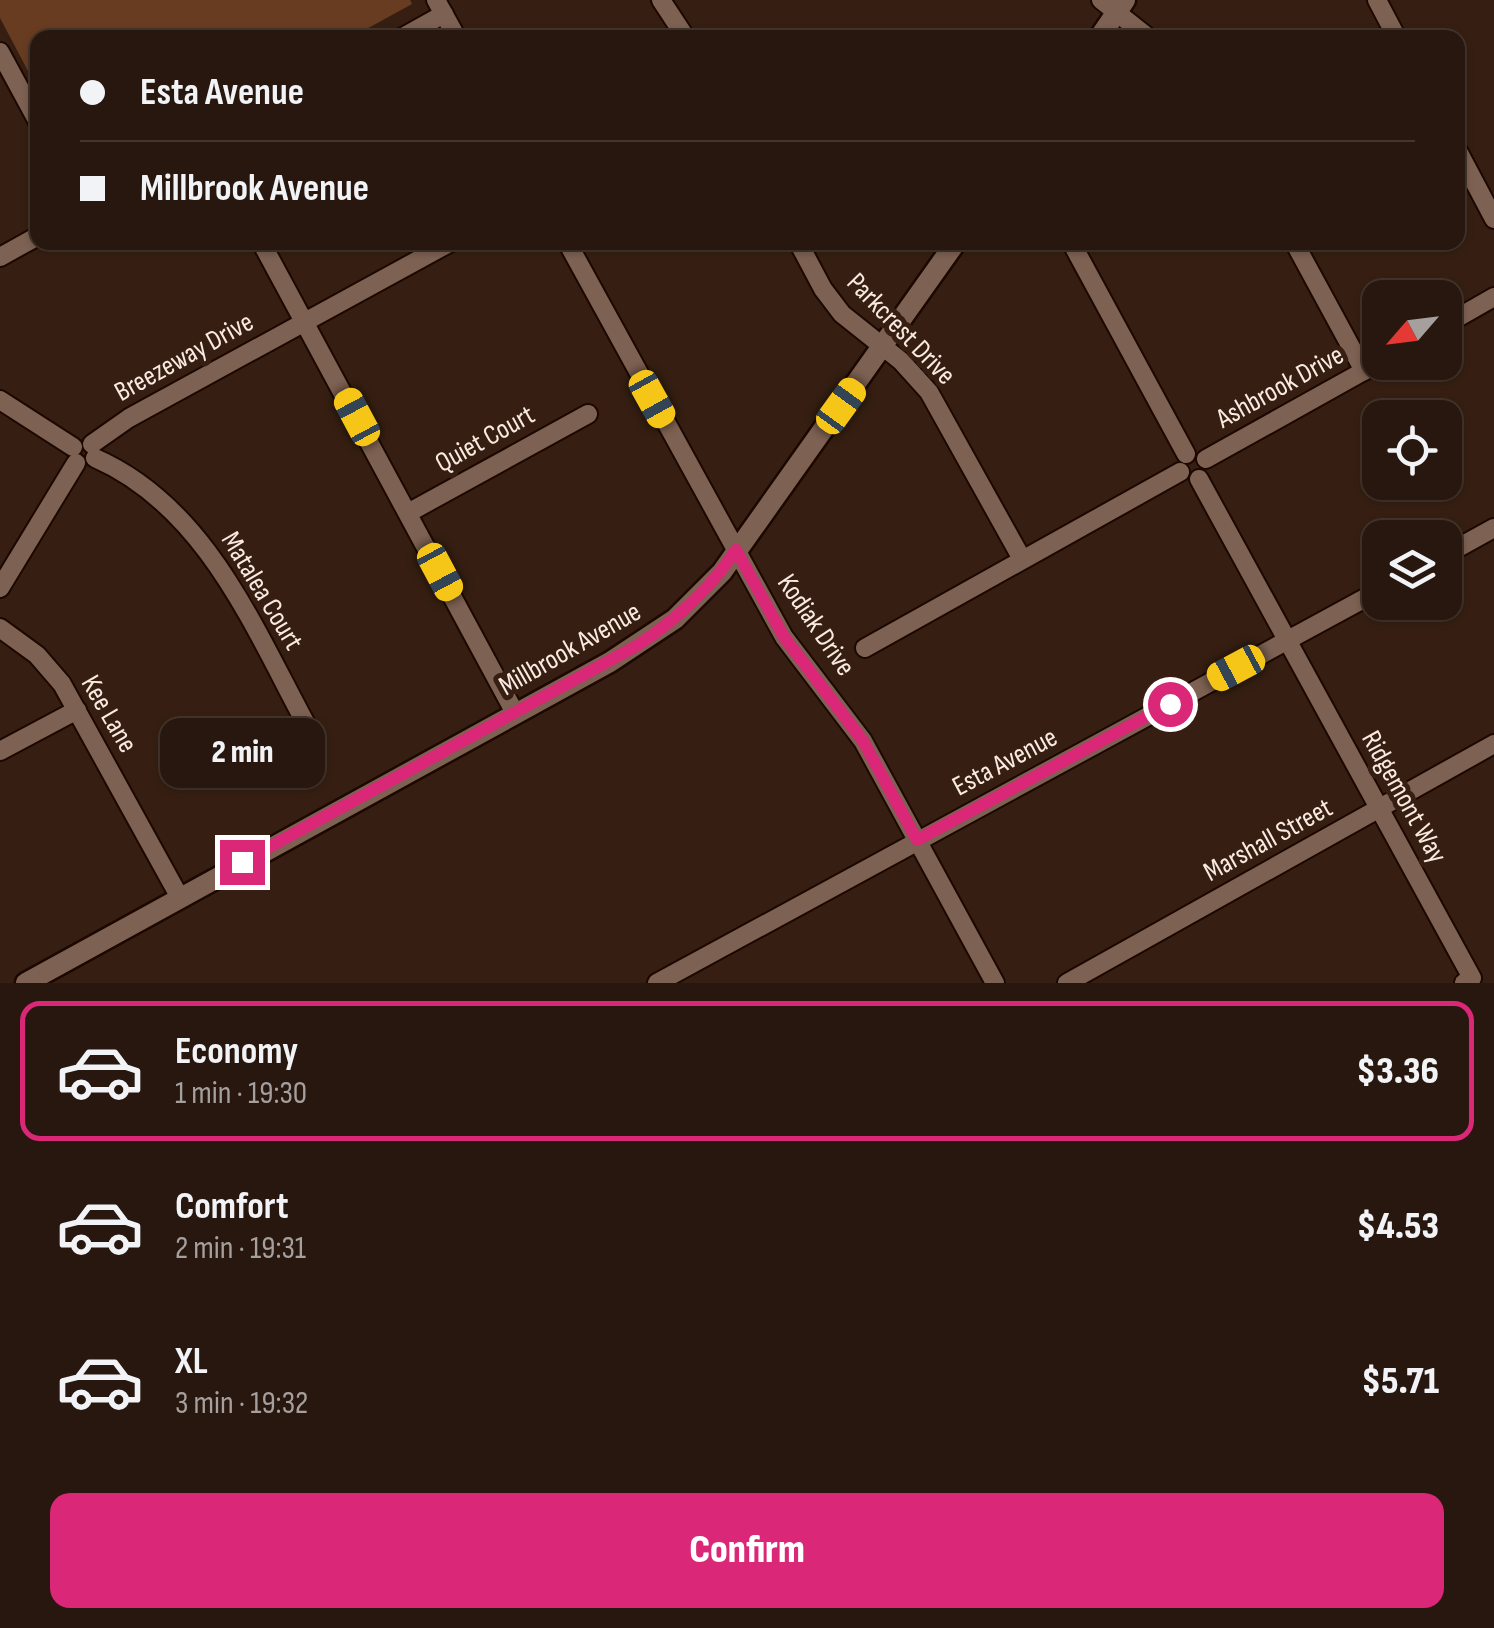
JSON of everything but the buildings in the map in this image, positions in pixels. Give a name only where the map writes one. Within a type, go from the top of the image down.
[{"type":"street","points":[[661,0],[681,30]]},
{"type":"street","points":[[1376,0],[1393,30]]},
{"type":"street","points":[[1102,30],[1114,4],[1141,30]]},
{"type":"street","points":[[412,30],[440,7],[452,30]]},
{"type":"street","points":[[0,52],[30,107]]},
{"type":"street","points":[[1465,164],[1494,219]]},
{"type":"street","points":[[0,256],[30,240]]},
{"type":"street","points":[[266,250],[514,713]]},
{"type":"street","name":"Breezeway Drive","points":[[0,588],[84,453],[130,418],[436,250]]},
{"type":"street","name":"Kodiak Drive","points":[[572,250],[784,637],[863,741],[995,983]]},
{"type":"street","name":"Parkcrest Drive","points":[[803,250],[832,302],[853,326],[901,361],[930,392],[1022,560]]},
{"type":"street","name":"Millbrook Avenue","points":[[26,983],[610,662],[656,633],[698,597],[736,550],[950,250]]},
{"type":"street","points":[[865,648],[1022,560],[1183,463],[1197,452],[1206,459],[1207,471],[1200,479],[1187,479],[1183,463],[1075,250]]},
{"type":"street","points":[[1299,250],[1362,350]]},
{"type":"street","points":[[1462,315],[1494,297]]},
{"type":"street","name":"Ashbrook Drive","points":[[1206,459],[1362,372]]},
{"type":"street","name":"Matalea Court","points":[[0,400],[162,502],[200,539],[312,736]]},
{"type":"street","name":"Quiet Court","points":[[408,513],[588,414]]},
{"type":"street","name":"Ridgemont Way","points":[[1200,479],[1468,981]]},
{"type":"street","points":[[1462,545],[1494,528]]},
{"type":"street","name":"Esta Avenue","points":[[656,983],[1362,600]]},
{"type":"street","name":"Kee Lane","points":[[0,628],[50,669],[179,896]]},
{"type":"street","points":[[0,751],[76,710]]},
{"type":"street","name":"Marshall Street","points":[[1066,983],[1494,744]]},
{"type":"shaded area","points":[[0,0],[410,0],[412,4],[365,30],[30,30],[30,75],[0,18]]},
{"type":"route","points":[[242,862],[638,645],[698,597],[736,550],[784,637],[850,720],[917,840],[1170,704]]}]
